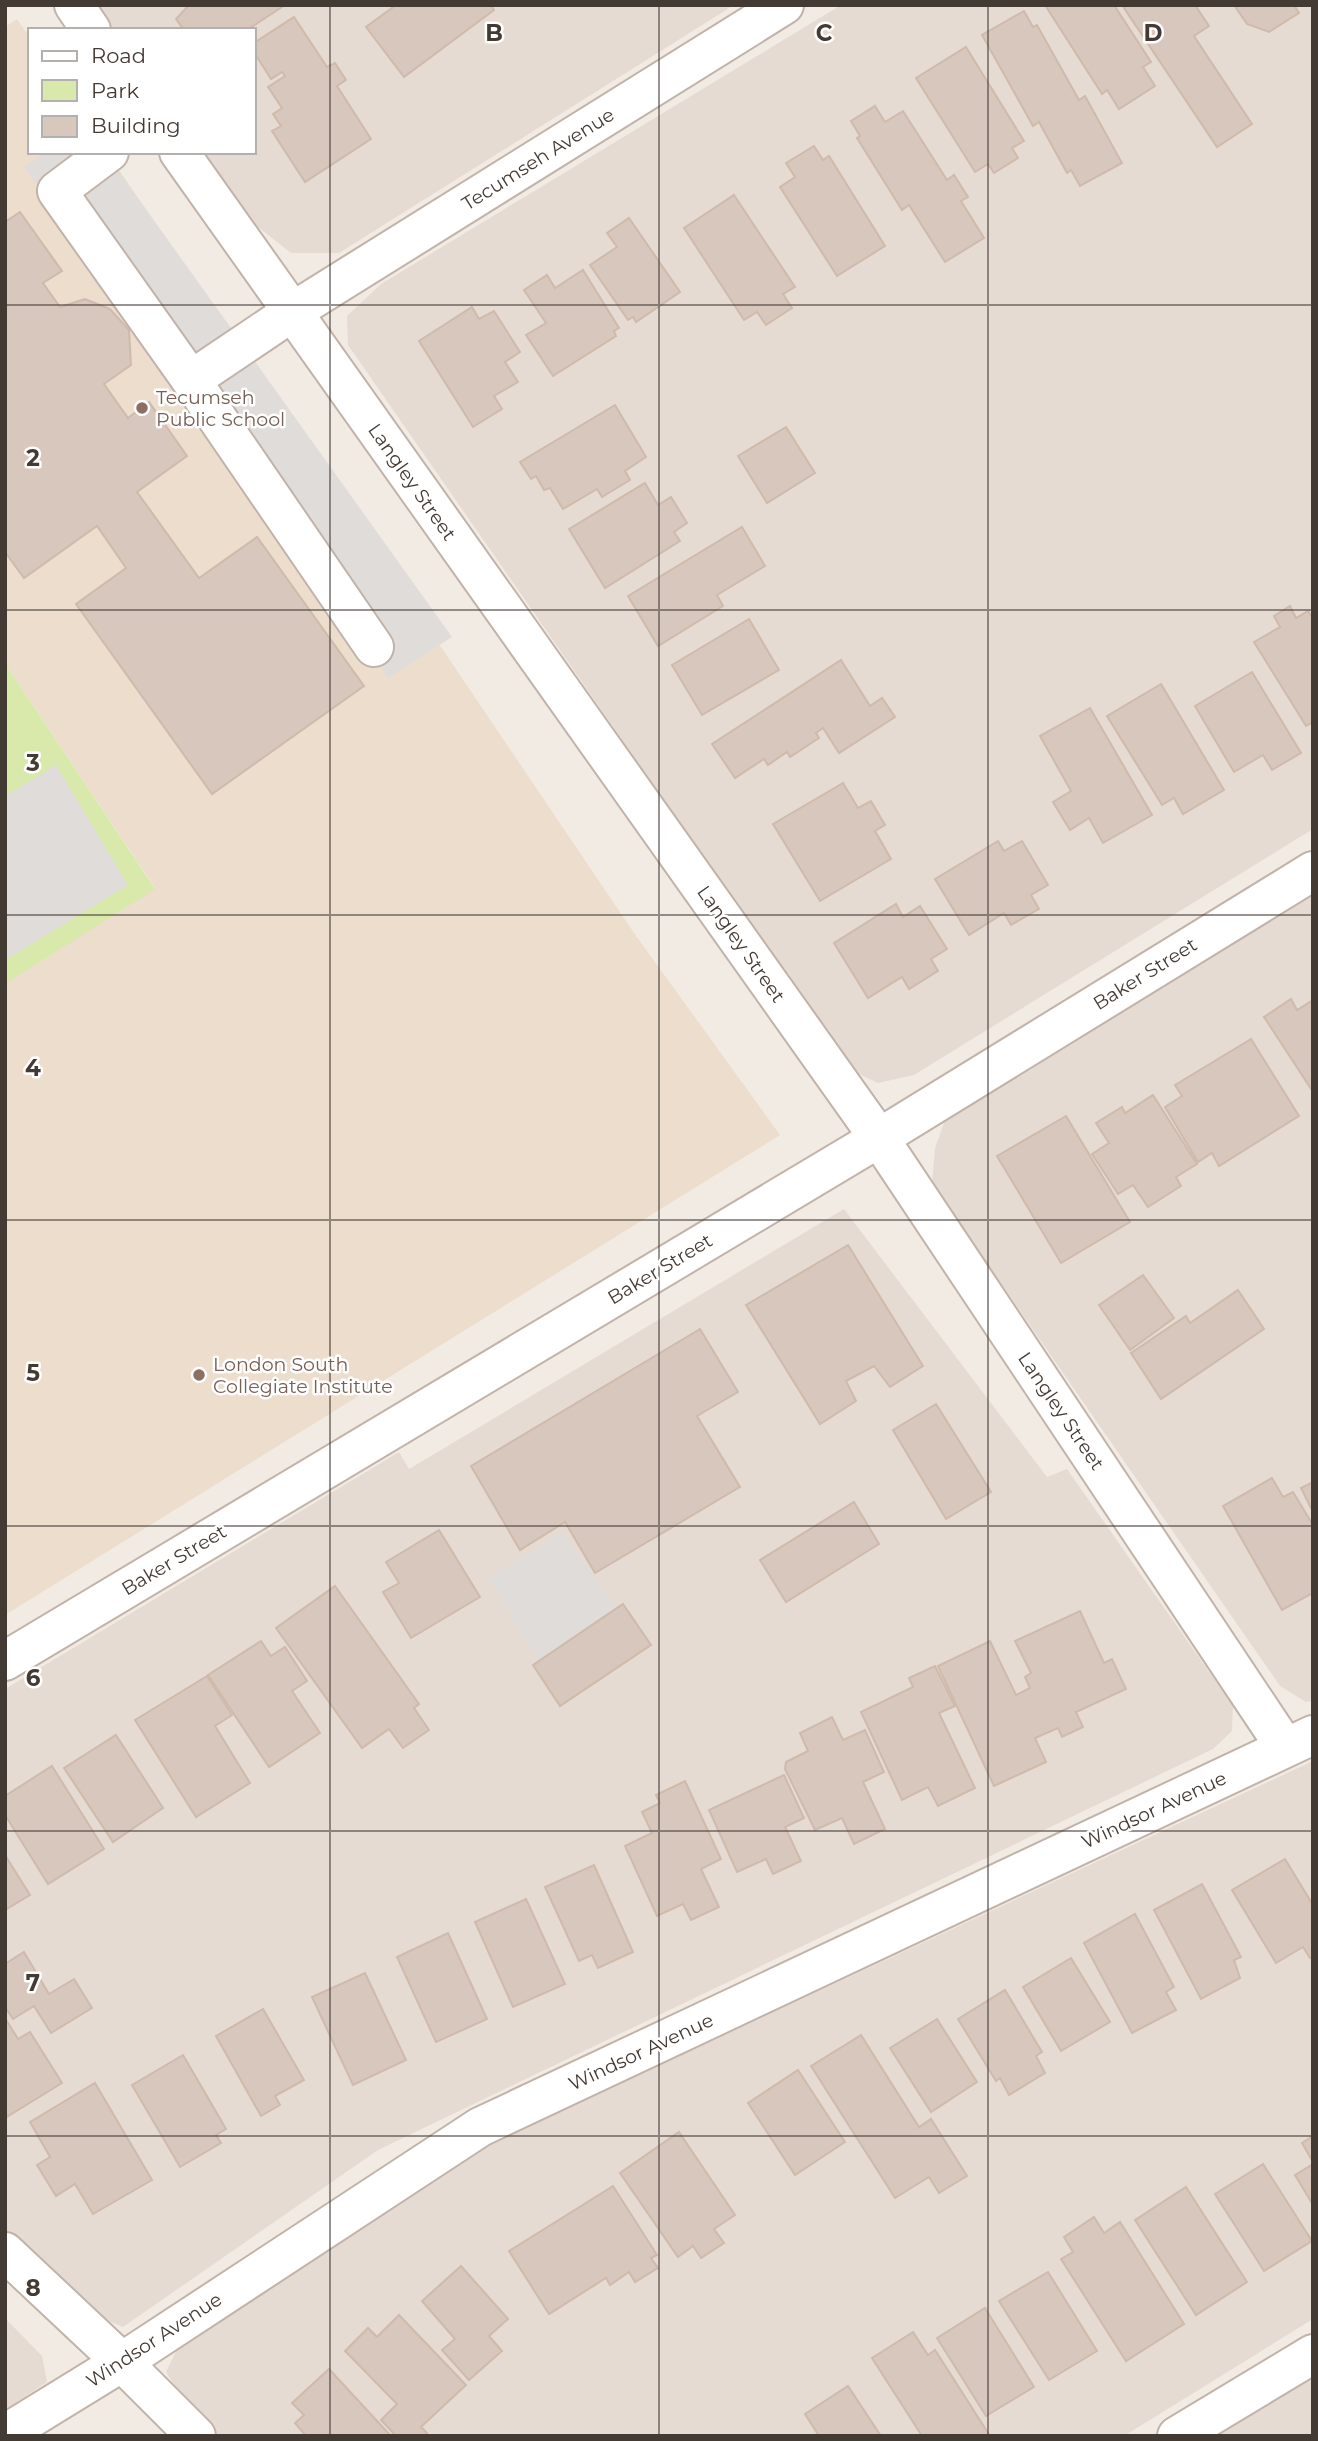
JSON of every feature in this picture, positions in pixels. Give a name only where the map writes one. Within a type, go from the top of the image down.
[{"type":"street","points":[[74,5],[91,28]]},
{"type":"street","name":"Tecumseh Avenue","points":[[191,380],[292,312],[784,5]]},
{"type":"street","points":[[107,154],[57,191],[191,380],[374,647]]},
{"type":"street","name":"Langley Street","points":[[179,154],[879,1138],[1299,1741]]},
{"type":"street","name":"Baker Street","points":[[5,1661],[879,1138],[1313,871]]},
{"type":"street","name":"Windsor Avenue","points":[[5,2434],[122,2362],[480,2127],[1299,1741]]},
{"type":"street","points":[[5,2252],[196,2436]]},
{"type":"street","points":[[1177,2436],[1313,2354]]},
{"type":"shaded area","points":[[97,5],[734,5],[339,253],[291,253],[244,216],[201,154],[256,154],[256,28],[113,28]]},
{"type":"shaded area","points":[[841,5],[1313,5],[1313,829],[914,1075],[878,1083],[852,1071],[348,345],[347,316],[381,284]]},
{"type":"shaded area","points":[[17,19],[28,35],[28,154],[108,154],[634,933],[780,1135],[5,1615],[5,984],[155,888],[5,663],[5,27]]},
{"type":"shaded area","points":[[42,154],[106,154],[452,637],[388,678],[24,167]]},
{"type":"shaded area","points":[[56,765],[128,885],[5,960],[5,796]]},
{"type":"shaded area","points":[[1313,895],[1313,1701],[1306,1702],[1280,1686],[932,1184],[935,1148],[945,1120]]},
{"type":"shaded area","points":[[844,1209],[1047,1477],[1067,1469],[1233,1706],[1232,1731],[1213,1749],[378,2150],[123,2327],[89,2313],[5,2230],[5,1689],[399,1452],[409,1469]]},
{"type":"shaded area","points":[[563,1533],[646,1648],[561,1698],[488,1577]]},
{"type":"shaded area","points":[[1313,1761],[1313,2319],[1124,2436],[220,2436],[183,2399],[166,2372],[178,2347],[482,2148]]},
{"type":"shaded area","points":[[5,2318],[42,2356],[47,2382],[5,2410]]},
{"type":"shaded area","points":[[1313,2377],[1313,2436],[1217,2436]]},
{"type":"green space","points":[[5,663],[155,889],[5,984]]},
{"type":"building","points":[[189,5],[285,5],[250,28],[183,28],[176,19]]},
{"type":"building","points":[[396,5],[491,5],[494,10],[404,77],[366,27]]},
{"type":"building","points":[[1045,5],[1114,5],[1151,62],[1143,67],[1155,86],[1119,109],[1107,90],[1102,94]]},
{"type":"building","points":[[1122,5],[1195,5],[1209,26],[1194,36],[1252,124],[1217,147]]},
{"type":"building","points":[[1234,5],[1294,5],[1299,13],[1269,32],[1247,24]]},
{"type":"building","points":[[1024,11],[1033,27],[1037,25],[1079,100],[1085,96],[1122,163],[1080,186],[1071,170],[1067,173],[1039,122],[1033,126],[982,35]]},
{"type":"building","points":[[294,17],[327,67],[335,63],[346,80],[337,86],[371,139],[305,182],[272,131],[281,126],[273,114],[282,108],[268,87],[285,76],[282,72],[271,79],[256,55],[256,42]]},
{"type":"building","points":[[966,47],[1024,141],[1012,148],[1018,158],[994,173],[988,164],[975,172],[916,78]]},
{"type":"building","points":[[875,106],[885,122],[903,111],[947,180],[954,175],[968,197],[961,201],[984,238],[945,262],[909,205],[902,210],[857,138],[860,136],[851,121]]},
{"type":"building","points":[[814,146],[823,160],[829,156],[885,246],[837,276],[780,187],[795,177],[786,163]]},
{"type":"building","points":[[734,195],[795,287],[783,294],[792,308],[766,325],[757,312],[744,320],[684,228]]},
{"type":"building","name":"Tecumseh Public School","points":[[20,212],[62,271],[43,283],[60,307],[85,299],[110,309],[129,330],[131,365],[104,384],[128,418],[149,402],[187,456],[137,492],[199,578],[257,537],[364,686],[212,794],[76,604],[126,568],[97,526],[24,578],[5,552],[5,222]]},
{"type":"building","points":[[629,218],[680,292],[636,322],[633,317],[628,320],[590,265],[617,247],[607,233]]},
{"type":"building","points":[[583,270],[619,328],[614,331],[616,336],[553,376],[526,335],[546,323],[524,290],[547,275],[555,288]]},
{"type":"building","points":[[472,307],[479,319],[494,311],[520,352],[505,362],[518,382],[494,396],[502,409],[473,427],[419,341]]},
{"type":"building","points":[[615,405],[646,457],[625,471],[630,480],[602,497],[597,489],[563,509],[550,488],[544,490],[536,476],[531,479],[520,462]]},
{"type":"building","points":[[786,427],[815,473],[767,503],[738,456]]},
{"type":"building","points":[[645,483],[658,505],[671,497],[687,523],[674,532],[680,541],[605,588],[569,529]]},
{"type":"building","points":[[742,527],[765,566],[717,595],[723,606],[658,646],[628,596]]},
{"type":"building","points":[[1290,606],[1296,618],[1308,611],[1313,619],[1313,722],[1306,726],[1254,642],[1280,627],[1274,616]]},
{"type":"building","points":[[749,619],[779,670],[702,715],[672,665]]},
{"type":"building","points":[[841,660],[870,706],[882,698],[895,717],[839,753],[823,728],[816,733],[819,738],[790,757],[787,752],[768,765],[764,759],[735,778],[712,744]]},
{"type":"building","points":[[1252,672],[1301,753],[1272,770],[1263,755],[1234,772],[1195,706]]},
{"type":"building","points":[[1161,684],[1224,790],[1183,814],[1174,798],[1162,805],[1107,716]]},
{"type":"building","points":[[1090,708],[1152,815],[1103,843],[1089,818],[1070,830],[1053,802],[1071,791],[1040,736]]},
{"type":"building","points":[[843,783],[858,808],[871,801],[885,825],[875,831],[891,859],[820,901],[773,824]]},
{"type":"building","points":[[998,841],[1004,851],[1022,841],[1048,885],[1031,895],[1039,909],[1011,925],[1004,913],[969,935],[935,879]]},
{"type":"building","points":[[896,904],[903,917],[920,906],[947,949],[931,959],[938,971],[909,989],[902,977],[868,998],[834,943]]},
{"type":"building","points":[[1291,999],[1297,1010],[1313,1000],[1313,1092],[1264,1017]]},
{"type":"building","points":[[1251,1039],[1299,1116],[1219,1166],[1212,1153],[1198,1162],[1165,1107],[1182,1096],[1175,1085]]},
{"type":"building","points":[[1153,1095],[1197,1164],[1176,1177],[1181,1186],[1148,1207],[1133,1185],[1118,1194],[1092,1154],[1109,1143],[1096,1123],[1122,1107],[1125,1113]]},
{"type":"building","points":[[1066,1116],[1130,1222],[1061,1263],[997,1156]]},
{"type":"building","points":[[848,1245],[923,1366],[890,1387],[874,1366],[846,1381],[856,1401],[820,1424],[746,1305]]},
{"type":"building","points":[[1143,1275],[1174,1318],[1130,1350],[1099,1305]]},
{"type":"building","points":[[1238,1290],[1264,1329],[1161,1399],[1131,1353],[1186,1316],[1190,1323]]},
{"type":"building","points":[[700,1329],[738,1392],[697,1416],[740,1487],[595,1573],[565,1522],[520,1550],[471,1466]]},
{"type":"building","points":[[936,1404],[991,1492],[946,1519],[893,1430]]},
{"type":"building","points":[[1272,1478],[1283,1497],[1293,1492],[1313,1525],[1313,1593],[1282,1610],[1223,1506]]},
{"type":"building","points":[[1313,1482],[1313,1512],[1301,1488]]},
{"type":"building","points":[[854,1502],[879,1544],[786,1602],[760,1560]]},
{"type":"building","points":[[439,1530],[480,1597],[411,1638],[383,1592],[399,1583],[386,1562]]},
{"type":"building","points":[[335,1586],[419,1704],[414,1708],[429,1730],[403,1748],[389,1729],[362,1748],[276,1628]]},
{"type":"building","points":[[623,1604],[651,1645],[560,1706],[533,1665]]},
{"type":"building","points":[[1080,1611],[1104,1663],[1112,1659],[1126,1689],[1076,1712],[1083,1727],[1062,1737],[1058,1728],[1035,1738],[1046,1762],[994,1786],[938,1666],[990,1641],[1016,1695],[1030,1688],[1025,1677],[1031,1673],[1015,1641]]},
{"type":"building","points":[[261,1641],[271,1656],[285,1647],[307,1681],[292,1691],[320,1733],[269,1767],[208,1675]]},
{"type":"building","points":[[935,1666],[955,1706],[939,1713],[975,1788],[938,1806],[928,1787],[902,1800],[861,1712],[913,1687],[909,1678]]},
{"type":"building","points":[[207,1676],[232,1715],[215,1726],[250,1783],[196,1817],[135,1720]]},
{"type":"building","points":[[832,1717],[843,1740],[865,1730],[884,1772],[863,1782],[885,1829],[854,1844],[842,1818],[815,1830],[785,1769],[786,1762],[808,1751],[800,1733]]},
{"type":"building","points":[[116,1735],[163,1808],[113,1842],[64,1768]]},
{"type":"building","points":[[52,1766],[104,1849],[48,1884],[5,1815],[5,1796]]},
{"type":"building","points":[[784,1775],[804,1818],[785,1827],[801,1861],[773,1874],[766,1859],[737,1872],[709,1810]]},
{"type":"building","points":[[685,1781],[721,1859],[701,1869],[719,1907],[691,1920],[683,1904],[657,1916],[625,1846],[652,1833],[642,1812],[660,1803],[656,1795]]},
{"type":"building","points":[[5,1855],[30,1895],[5,1910]]},
{"type":"building","points":[[1285,1859],[1313,1905],[1313,1957],[1310,1958],[1303,1947],[1276,1963],[1232,1890]]},
{"type":"building","points":[[594,1865],[633,1952],[598,1968],[592,1955],[579,1961],[545,1887]]},
{"type":"building","points":[[1202,1884],[1241,1957],[1234,1960],[1240,1978],[1201,1999],[1154,1910]]},
{"type":"building","points":[[526,1899],[565,1984],[513,2007],[475,1922]]},
{"type":"building","points":[[1135,1914],[1174,1987],[1166,1992],[1176,2010],[1132,2033],[1084,1943]]},
{"type":"building","points":[[448,1933],[487,2019],[436,2042],[397,1957]]},
{"type":"building","points":[[24,1952],[49,1994],[74,1979],[92,2008],[51,2033],[34,2006],[13,2019],[5,2007],[5,1964]]},
{"type":"building","points":[[1071,1958],[1110,2022],[1061,2051],[1023,1987]]},
{"type":"building","points":[[365,1973],[406,2060],[353,2085],[312,1997]]},
{"type":"building","points":[[1005,1990],[1042,2052],[1036,2056],[1045,2073],[1009,2095],[1000,2078],[996,2081],[958,2019]]},
{"type":"building","points":[[263,2009],[304,2080],[275,2096],[280,2105],[261,2116],[216,2036]]},
{"type":"building","points":[[5,2018],[18,2039],[30,2032],[62,2083],[5,2118]]},
{"type":"building","points":[[937,2019],[977,2082],[931,2112],[890,2048]]},
{"type":"building","points":[[861,2035],[919,2127],[931,2119],[967,2176],[939,2193],[929,2177],[895,2198],[811,2066]]},
{"type":"building","points":[[183,2055],[226,2129],[216,2135],[221,2143],[180,2167],[132,2085]]},
{"type":"building","points":[[798,2070],[845,2142],[795,2175],[748,2103]]},
{"type":"building","points":[[95,2083],[152,2180],[93,2214],[75,2184],[56,2196],[37,2165],[50,2157],[30,2122]]},
{"type":"building","points":[[679,2132],[735,2215],[714,2229],[724,2243],[701,2258],[693,2246],[678,2257],[620,2173]]},
{"type":"building","points":[[1313,2136],[1313,2162],[1302,2143]]},
{"type":"building","points":[[1263,2164],[1312,2241],[1264,2271],[1215,2194]]},
{"type":"building","points":[[1313,2164],[1313,2205],[1295,2175]]},
{"type":"building","points":[[613,2186],[657,2255],[651,2258],[658,2268],[635,2282],[629,2272],[610,2285],[606,2278],[549,2314],[509,2251]]},
{"type":"building","points":[[1186,2187],[1247,2282],[1196,2315],[1135,2220]]},
{"type":"building","points":[[1094,2217],[1104,2233],[1120,2222],[1184,2324],[1126,2361],[1061,2259],[1073,2252],[1064,2237]]},
{"type":"building","points":[[461,2266],[508,2319],[489,2336],[502,2351],[469,2380],[442,2350],[455,2339],[422,2301]]},
{"type":"building","points":[[1048,2272],[1097,2351],[1049,2380],[999,2301]]},
{"type":"building","points":[[985,2308],[1034,2387],[986,2416],[937,2338]]},
{"type":"building","points":[[399,2315],[466,2385],[421,2427],[427,2433],[424,2436],[396,2436],[381,2420],[397,2404],[345,2351],[368,2328],[377,2337]]},
{"type":"building","points":[[913,2332],[928,2355],[935,2350],[990,2436],[922,2436],[872,2358]]},
{"type":"building","points":[[329,2369],[391,2436],[306,2436],[295,2423],[304,2415],[292,2403]]},
{"type":"building","points":[[848,2386],[881,2436],[819,2436],[805,2414]]},
{"type":"place","name":"Tecumseh Public School","points":[[142,408]]},
{"type":"place","name":"London South Collegiate Institute","points":[[199,1375]]}]
